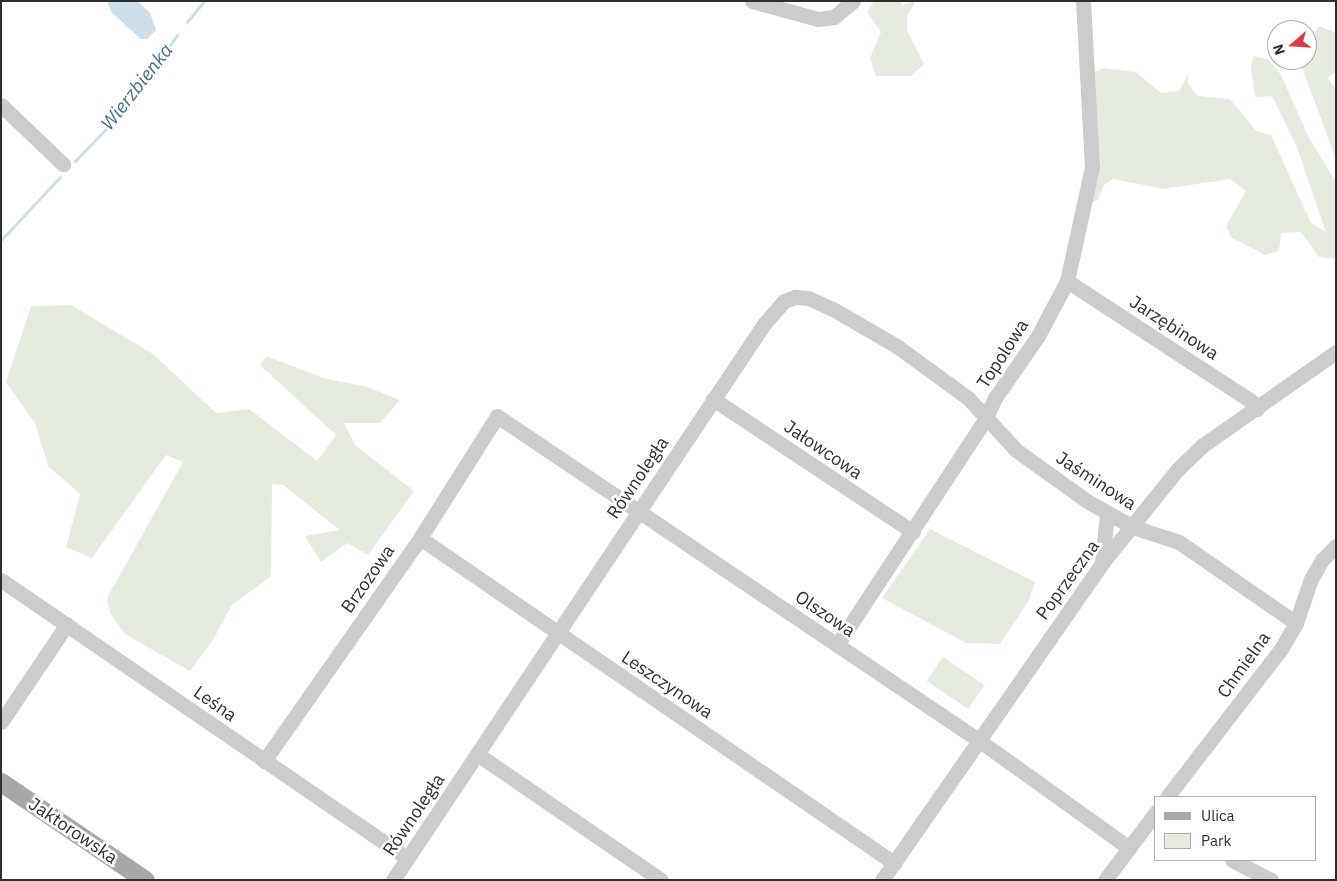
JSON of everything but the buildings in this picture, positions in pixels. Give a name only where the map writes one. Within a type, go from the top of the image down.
[{"type":"main road","name":"Jaktorowska","points":[[1,782],[145,880]]},
{"type":"street","points":[[752,1],[818,19],[834,18],[853,1]]},
{"type":"street","name":"Topolowa","points":[[837,645],[985,420],[995,398],[1038,336],[1067,281],[1092,167],[1083,1]]},
{"type":"street","points":[[1,105],[63,164]]},
{"type":"street","name":"Jarzębinowa","points":[[1067,281],[1252,401],[1257,409]]},
{"type":"street","name":"Równoległa","points":[[393,880],[713,399],[764,324],[784,301],[808,298],[898,348],[968,398],[985,420]]},
{"type":"street","name":"Poprzeczna","points":[[882,880],[977,739],[1102,563],[1133,528],[1177,470],[1203,445],[1336,352]]},
{"type":"street","name":"Jałowcowa","points":[[713,399],[913,532]]},
{"type":"street","name":"Olszowa","points":[[497,416],[977,739],[1129,848]]},
{"type":"street","name":"Brzozowa","points":[[264,761],[420,538],[497,416]]},
{"type":"street","name":"Jaśminowa","points":[[985,420],[1016,450],[1107,514],[1133,528],[1179,542],[1296,623]]},
{"type":"street","points":[[1102,563],[1107,514]]},
{"type":"street","name":"Leszczynowa","points":[[420,538],[894,863]]},
{"type":"street","name":"Chmielna","points":[[1168,796],[1281,649],[1296,623],[1311,579],[1322,560],[1336,546]]},
{"type":"street","name":"Leśna","points":[[1,580],[407,858]]},
{"type":"street","points":[[1,722],[67,624]]},
{"type":"street","points":[[477,754],[661,880]]},
{"type":"street","points":[[1105,880],[1129,848],[1153,822]]},
{"type":"street","points":[[1234,861],[1271,880]]},
{"type":"green space","points":[[874,1],[900,1],[902,5],[916,1],[907,16],[907,30],[924,64],[911,76],[876,76],[870,58],[881,32],[867,12]]},
{"type":"green space","points":[[1320,26],[1336,33],[1336,72],[1327,78],[1336,88],[1336,160],[1303,70],[1317,70],[1317,30]]},
{"type":"green space","points":[[1253,56],[1267,59],[1267,70],[1277,70],[1281,75],[1308,136],[1336,182],[1336,259],[1319,257],[1301,232],[1281,233],[1279,251],[1265,255],[1232,238],[1226,226],[1246,191],[1230,179],[1163,189],[1113,179],[1104,185],[1098,200],[1091,202],[1092,73],[1104,68],[1136,72],[1161,93],[1179,91],[1188,74],[1188,84],[1198,96],[1230,99],[1256,131],[1271,135],[1311,223],[1326,232],[1296,145],[1272,96],[1255,97],[1251,70]]},
{"type":"green space","points":[[71,305],[153,354],[216,413],[249,409],[317,461],[336,435],[260,365],[266,356],[323,378],[367,387],[400,400],[380,423],[344,423],[355,445],[414,491],[368,555],[347,543],[321,562],[305,536],[340,530],[283,485],[272,484],[271,576],[232,605],[214,638],[190,671],[125,634],[110,613],[107,598],[183,462],[166,455],[92,558],[66,547],[80,494],[48,466],[35,423],[6,382],[31,306]]},
{"type":"green space","points":[[930,529],[1035,582],[1028,602],[1000,644],[966,643],[882,598]]},
{"type":"green space","points":[[943,657],[984,685],[968,709],[927,681]]},
{"type":"water","points":[[107,1],[137,1],[150,13],[156,30],[147,39],[141,39],[112,13]]},
{"type":"waterway","name":"Wierzbienka","points":[[187,22],[204,1]]},
{"type":"waterway","name":"Wierzbienka","points":[[75,161],[127,107],[177,35]]},
{"type":"waterway","name":"Wierzbienka","points":[[1,240],[60,177]]}]
